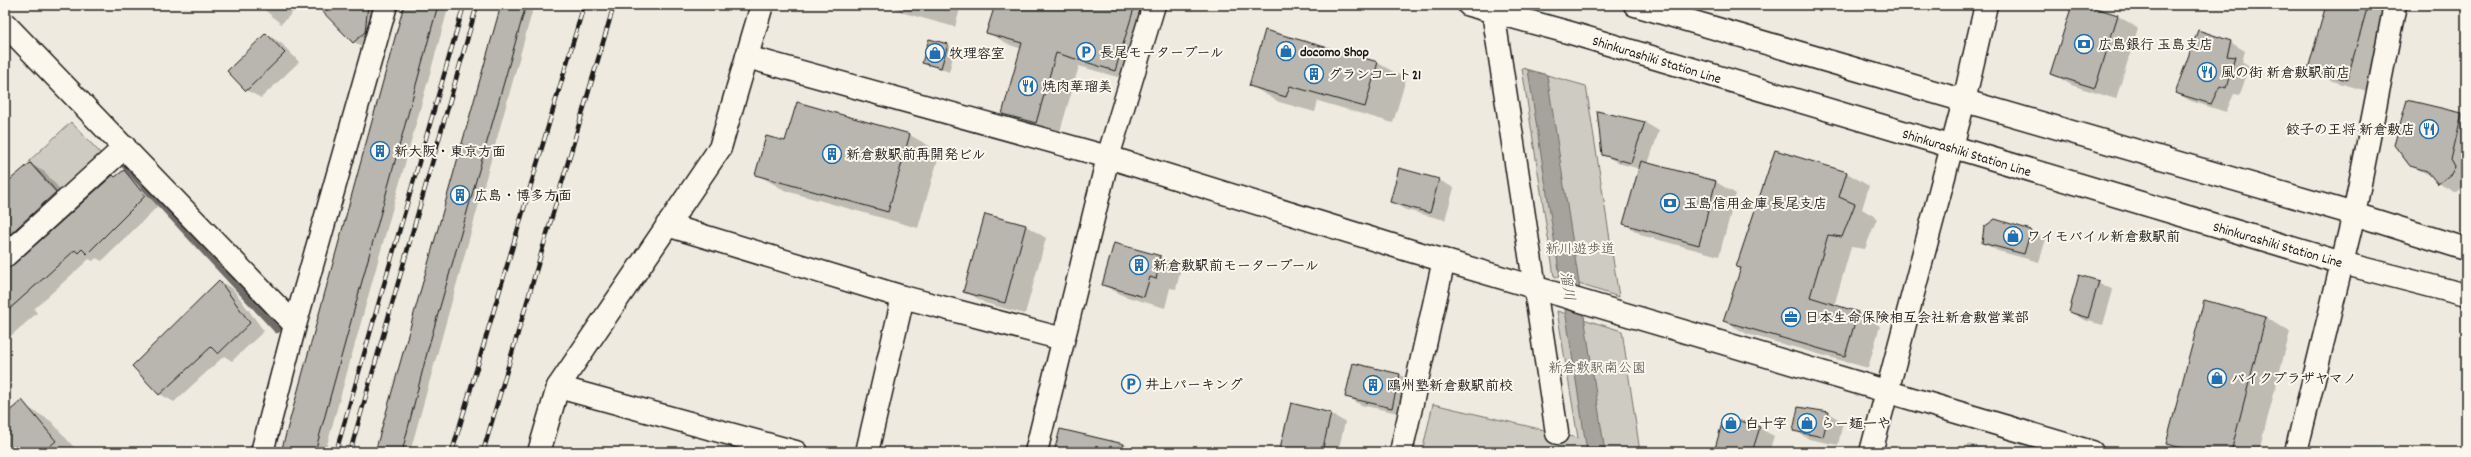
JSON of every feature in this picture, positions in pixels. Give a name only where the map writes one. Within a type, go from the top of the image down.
[{"type":"street","points":[[262,452],[294,325],[386,5]]},
{"type":"street","points":[[539,452],[558,387],[720,148],[762,5]]},
{"type":"street","points":[[1036,452],[1108,157],[1154,5]]},
{"type":"street","name":"Shinkurashiki Station Line","points":[[1469,5],[1492,9],[2342,263],[2466,295]]},
{"type":"street","points":[[1635,5],[2354,214],[2466,249]]},
{"type":"street","points":[[1871,452],[1964,101],[1986,5]]},
{"type":"street","points":[[2296,452],[2354,214],[2395,5]]},
{"type":"street","points":[[1492,9],[1536,287],[1557,433]]},
{"type":"street","points":[[5,24],[125,147],[294,325]]},
{"type":"street","points":[[747,57],[1108,157],[1444,260],[1601,305],[2092,452]]},
{"type":"street","points":[[5,256],[125,147]]},
{"type":"street","points":[[667,225],[903,297],[1063,339]]},
{"type":"street","points":[[1401,452],[1444,260]]},
{"type":"street","points":[[867,452],[903,297]]},
{"type":"street","points":[[558,387],[796,452]]},
{"type":"green space","name":"新川遊歩道","points":[[1522,68],[1586,86],[1619,297],[1554,276]]},
{"type":"green space","points":[[71,122],[104,157],[61,196],[29,161]]},
{"type":"green space","name":"新倉敷駅南公園","points":[[1557,311],[1622,331],[1640,452],[1422,452],[1433,404],[1578,438]]},
{"type":"water","name":"溜川","points":[[1528,70],[1547,75],[1605,452],[1587,452]]},
{"type":"building","points":[[316,5],[368,5],[365,32],[353,43]]},
{"type":"building","name":"新大阪・東京方面","points":[[404,5],[438,5],[315,452],[281,452]]},
{"type":"building","name":"広島・博多方面","points":[[501,5],[526,5],[428,349],[402,452],[375,452]]},
{"type":"building","name":"長尾モータープール","points":[[995,5],[1135,5],[1115,71],[1056,53],[1036,123],[1002,114],[1022,43],[986,33]]},
{"type":"building","name":"広島銀行 玉島支店","points":[[2072,5],[2086,5],[2118,15],[2095,88],[2050,74]]},
{"type":"building","points":[[2326,5],[2368,5],[2347,80],[2308,69]]},
{"type":"building","name":"グランコート21","points":[[1265,30],[1378,62],[1365,107],[1290,86],[1286,97],[1249,86]]},
{"type":"building","name":"風の街 新倉敷駅前店","points":[[2198,30],[2231,41],[2227,56],[2235,57],[2226,88],[2220,86],[2211,104],[2175,93]]},
{"type":"building","points":[[266,33],[285,53],[246,91],[227,71]]},
{"type":"building","name":"牧理容室","points":[[929,39],[948,44],[941,68],[922,63]]},
{"type":"building","name":"餃子の王将 新倉敷店","points":[[2407,100],[2462,113],[2451,160],[2455,167],[2451,174],[2438,184],[2427,171],[2410,166],[2394,145]]},
{"type":"building","name":"新倉敷駅前再開発ビル","points":[[797,102],[910,134],[888,212],[755,175],[766,136],[785,141]]},
{"type":"building","points":[[1597,111],[1645,122],[1631,163],[1602,155]]},
{"type":"building","points":[[1775,150],[1847,172],[1839,197],[1855,204],[1842,237],[1828,235],[1810,297],[1858,312],[1845,356],[1723,321],[1741,268],[1736,267]]},
{"type":"building","name":"玉島信用金庫 長尾支店","points":[[1641,161],[1716,181],[1699,245],[1623,224]]},
{"type":"building","points":[[30,163],[56,192],[5,239],[5,184]]},
{"type":"building","points":[[1399,168],[1439,179],[1430,213],[1390,202]]},
{"type":"building","points":[[124,170],[145,196],[87,254],[82,249],[78,253],[75,250],[5,313],[5,268],[13,265],[113,175],[115,177]]},
{"type":"building","points":[[985,214],[1026,225],[1005,303],[963,292]]},
{"type":"building","name":"ワイモバイル新倉敷駅前","points":[[1995,219],[2031,230],[2024,254],[1982,243],[1984,227]]},
{"type":"building","name":"新倉敷駅前モータープール","points":[[1114,243],[1161,256],[1156,279],[1150,277],[1144,297],[1102,285]]},
{"type":"building","points":[[2079,275],[2099,281],[2088,318],[2069,312]]},
{"type":"building","points":[[219,280],[250,323],[218,354],[211,347],[159,395],[132,366]]},
{"type":"building","name":"バイクプラザヤマノ","points":[[2204,300],[2266,317],[2231,452],[2197,452],[2166,444]]},
{"type":"building","name":"鴎州塾新倉敷駅前校","points":[[1353,363],[1400,374],[1392,408],[1345,397]]},
{"type":"building","points":[[22,400],[56,441],[43,452],[5,452],[5,415]]},
{"type":"building","points":[[1291,403],[1331,413],[1322,452],[1279,452]]},
{"type":"building","name":"らー麺一や","points":[[1798,407],[1829,412],[1823,437],[1793,431]]},
{"type":"building","points":[[1724,416],[1760,427],[1752,452],[1714,452]]},
{"type":"building","points":[[1060,429],[1124,444],[1123,452],[1054,452]]},
{"type":"waterway","points":[[126,166],[277,329]]},
{"type":"railway","points":[[336,452],[464,5]]},
{"type":"railway","points":[[350,452],[477,5]]},
{"type":"railway","points":[[452,452],[584,5]]},
{"type":"railway","points":[[483,452],[614,5]]},
{"type":"place","name":"広島銀行 玉島支店","points":[[2084,44]]},
{"type":"place","name":"docomo Shop","points":[[1286,51]]},
{"type":"place","name":"長尾モータープール","points":[[1086,52]]},
{"type":"place","name":"牧理容室","points":[[935,53]]},
{"type":"place","name":"風の街 新倉敷駅前店","points":[[2207,72]]},
{"type":"place","name":"グランコート21","points":[[1314,74]]},
{"type":"place","name":"焼肉華瑠美","points":[[1028,86]]},
{"type":"place","name":"餃子の王将 新倉敷店","points":[[2429,129]]},
{"type":"place","name":"新大阪・東京方面","points":[[380,151]]},
{"type":"place","name":"新倉敷駅前再開発ビル","points":[[832,154]]},
{"type":"place","name":"広島・博多方面","points":[[460,195]]},
{"type":"place","name":"玉島信用金庫 長尾支店","points":[[1670,203]]},
{"type":"place","name":"ワイモバイル新倉敷駅前","points":[[2013,236]]},
{"type":"place","name":"新倉敷駅前モータープール","points":[[1139,265]]},
{"type":"place","name":"日本生命保険相互会社新倉敷営業部","points":[[1791,317]]},
{"type":"place","name":"バイクプラザヤマノ","points":[[2217,378]]},
{"type":"place","name":"井上パーキング","points":[[1131,384]]},
{"type":"place","name":"鴎州塾新倉敷駅前校","points":[[1373,385]]},
{"type":"place","name":"白十字","points":[[1731,423]]},
{"type":"place","name":"らー麺一や","points":[[1807,423]]}]
